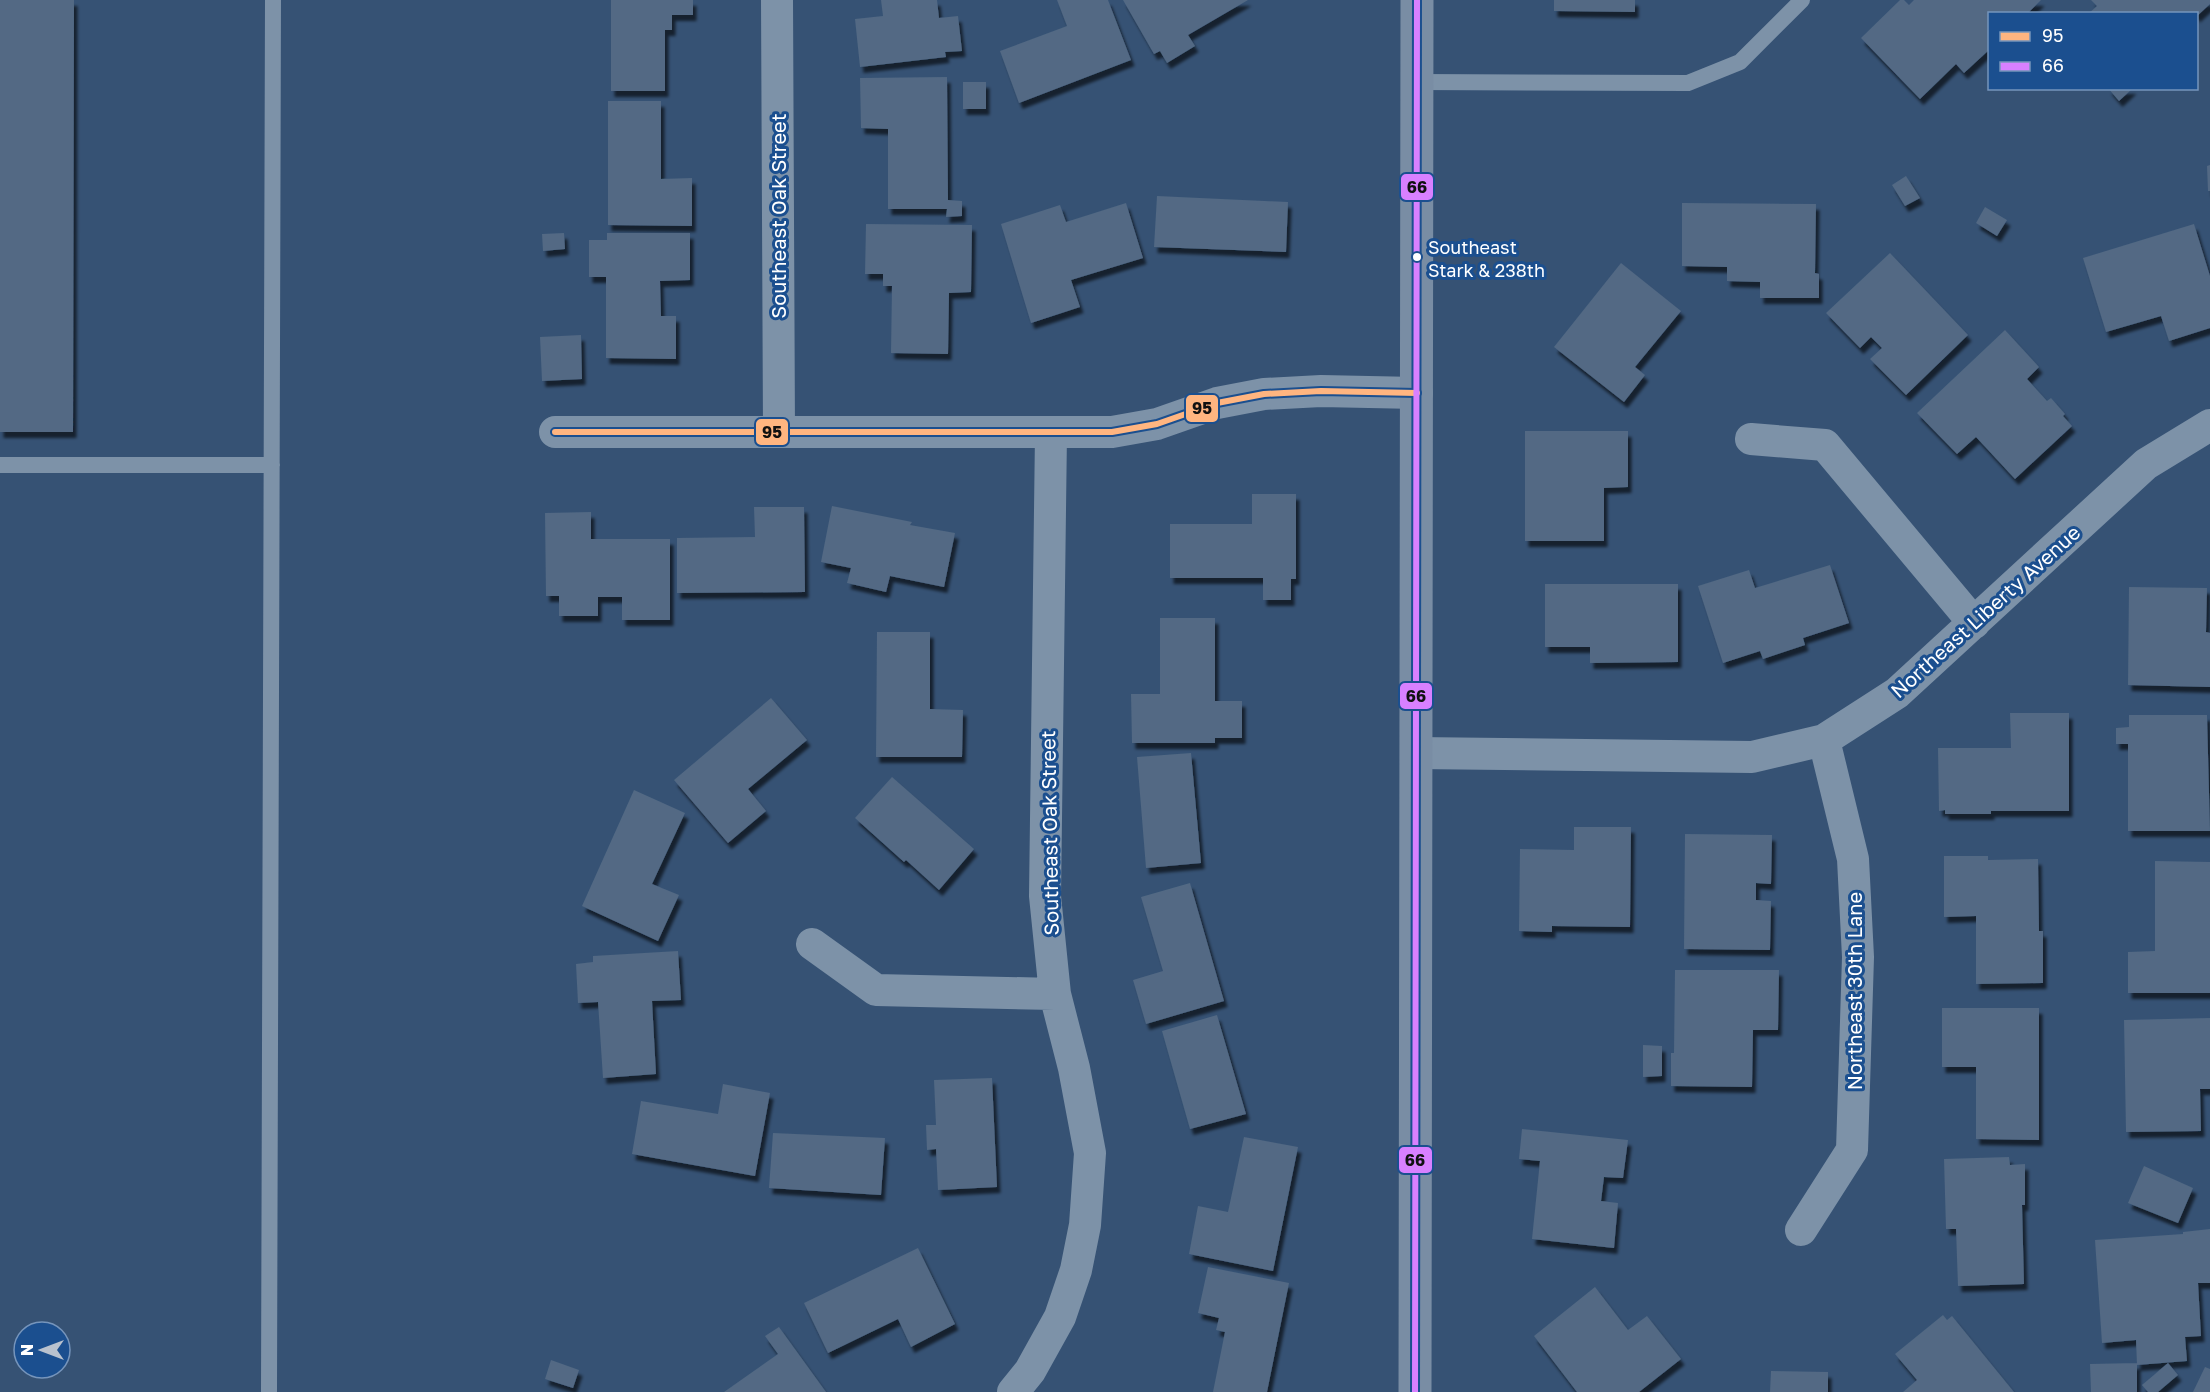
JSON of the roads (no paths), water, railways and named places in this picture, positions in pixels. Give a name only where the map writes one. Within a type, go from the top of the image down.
[{"type":"main road","points":[[1415,1392],[1417,0]]},
{"type":"street","name":"Southeast Oak Street","points":[[777,0],[779,432]]},
{"type":"street","points":[[555,432],[1112,432],[1157,424],[1217,403],[1264,394],[1320,391],[1417,393]]},
{"type":"street","name":"Northeast Liberty Avenue","points":[[1416,753],[1752,757],[1824,740],[1897,693],[2146,464],[2210,425]]},
{"type":"street","name":"Southeast Oak Street","points":[[1013,1392],[1030,1371],[1060,1317],[1076,1270],[1085,1225],[1090,1153],[1074,1068],[1055,994],[1045,896],[1051,433]]},
{"type":"street","points":[[1751,439],[1826,445],[1974,623]]},
{"type":"street","name":"Northeast 30th Lane","points":[[1801,1230],[1852,1150],[1858,957],[1853,859],[1824,740]]},
{"type":"street","points":[[812,944],[876,990],[1055,994]]},
{"type":"lane","points":[[269,1392],[273,0]]},
{"type":"lane","points":[[1417,82],[1688,83],[1740,62],[1802,0]]},
{"type":"lane","points":[[0,465],[272,465]]},
{"type":"place","name":"Southeast Stark & 238th","points":[[1417,257]]}]
